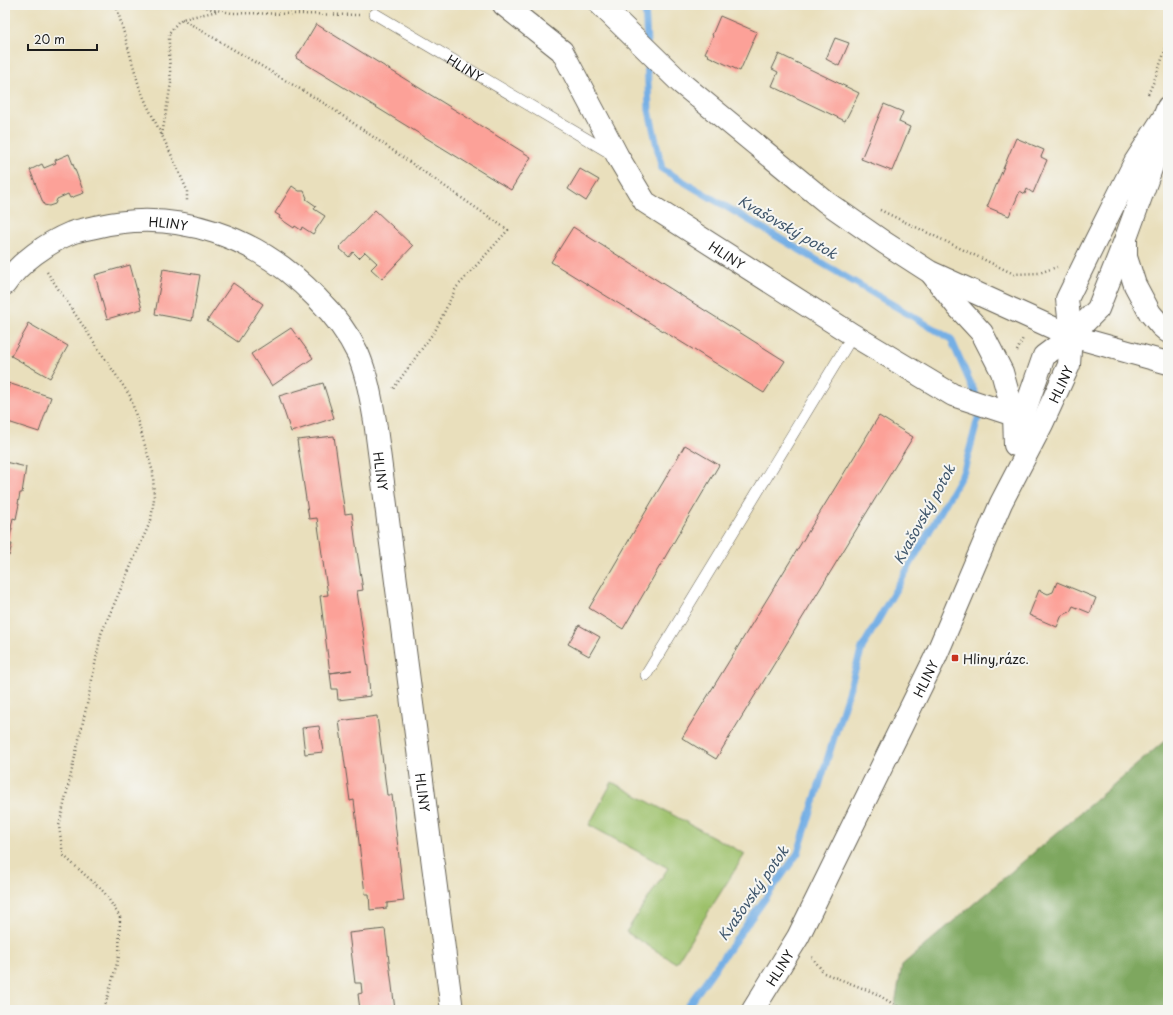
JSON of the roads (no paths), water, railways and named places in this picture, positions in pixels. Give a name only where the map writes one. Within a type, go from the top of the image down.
[{"type":"street","name":"HLINY","points":[[504,5],[562,51],[618,158],[645,202],[853,335],[953,395],[1014,415]]},
{"type":"street","points":[[601,5],[682,83],[826,202],[930,272],[1071,336],[1168,363]]},
{"type":"street","name":"HLINY","points":[[753,1010],[798,937],[935,658],[1001,503],[1042,424],[1069,365],[1071,336],[1067,299],[1135,162],[1166,112]]},
{"type":"street","points":[[1001,503],[1024,413],[1044,356],[1071,336],[1098,309],[1152,166],[1166,112]]},
{"type":"street","name":"HLINY","points":[[5,284],[17,269],[35,254],[72,233],[102,225],[124,222],[145,220],[168,221],[210,231],[237,240],[279,264],[297,278],[330,311],[346,334],[357,352],[364,370],[370,390],[375,421],[452,1010]]},
{"type":"street","points":[[1126,238],[1126,257],[1135,286],[1150,313],[1168,332]]},
{"type":"street","points":[[930,272],[957,306],[982,333],[1002,372],[1014,415],[1015,445]]},
{"type":"lane","name":"HLINY","points":[[375,14],[618,158]]},
{"type":"lane","points":[[646,675],[853,335]]},
{"type":"waterway","name":"Kvašovský potok","points":[[645,5],[647,43]]},
{"type":"waterway","name":"Kvašovský potok","points":[[647,57],[649,110],[662,169],[951,339],[981,407],[964,471],[862,648],[798,853],[685,1010]]},
{"type":"place","name":"Hliny,rázc.","points":[[955,658]]}]
